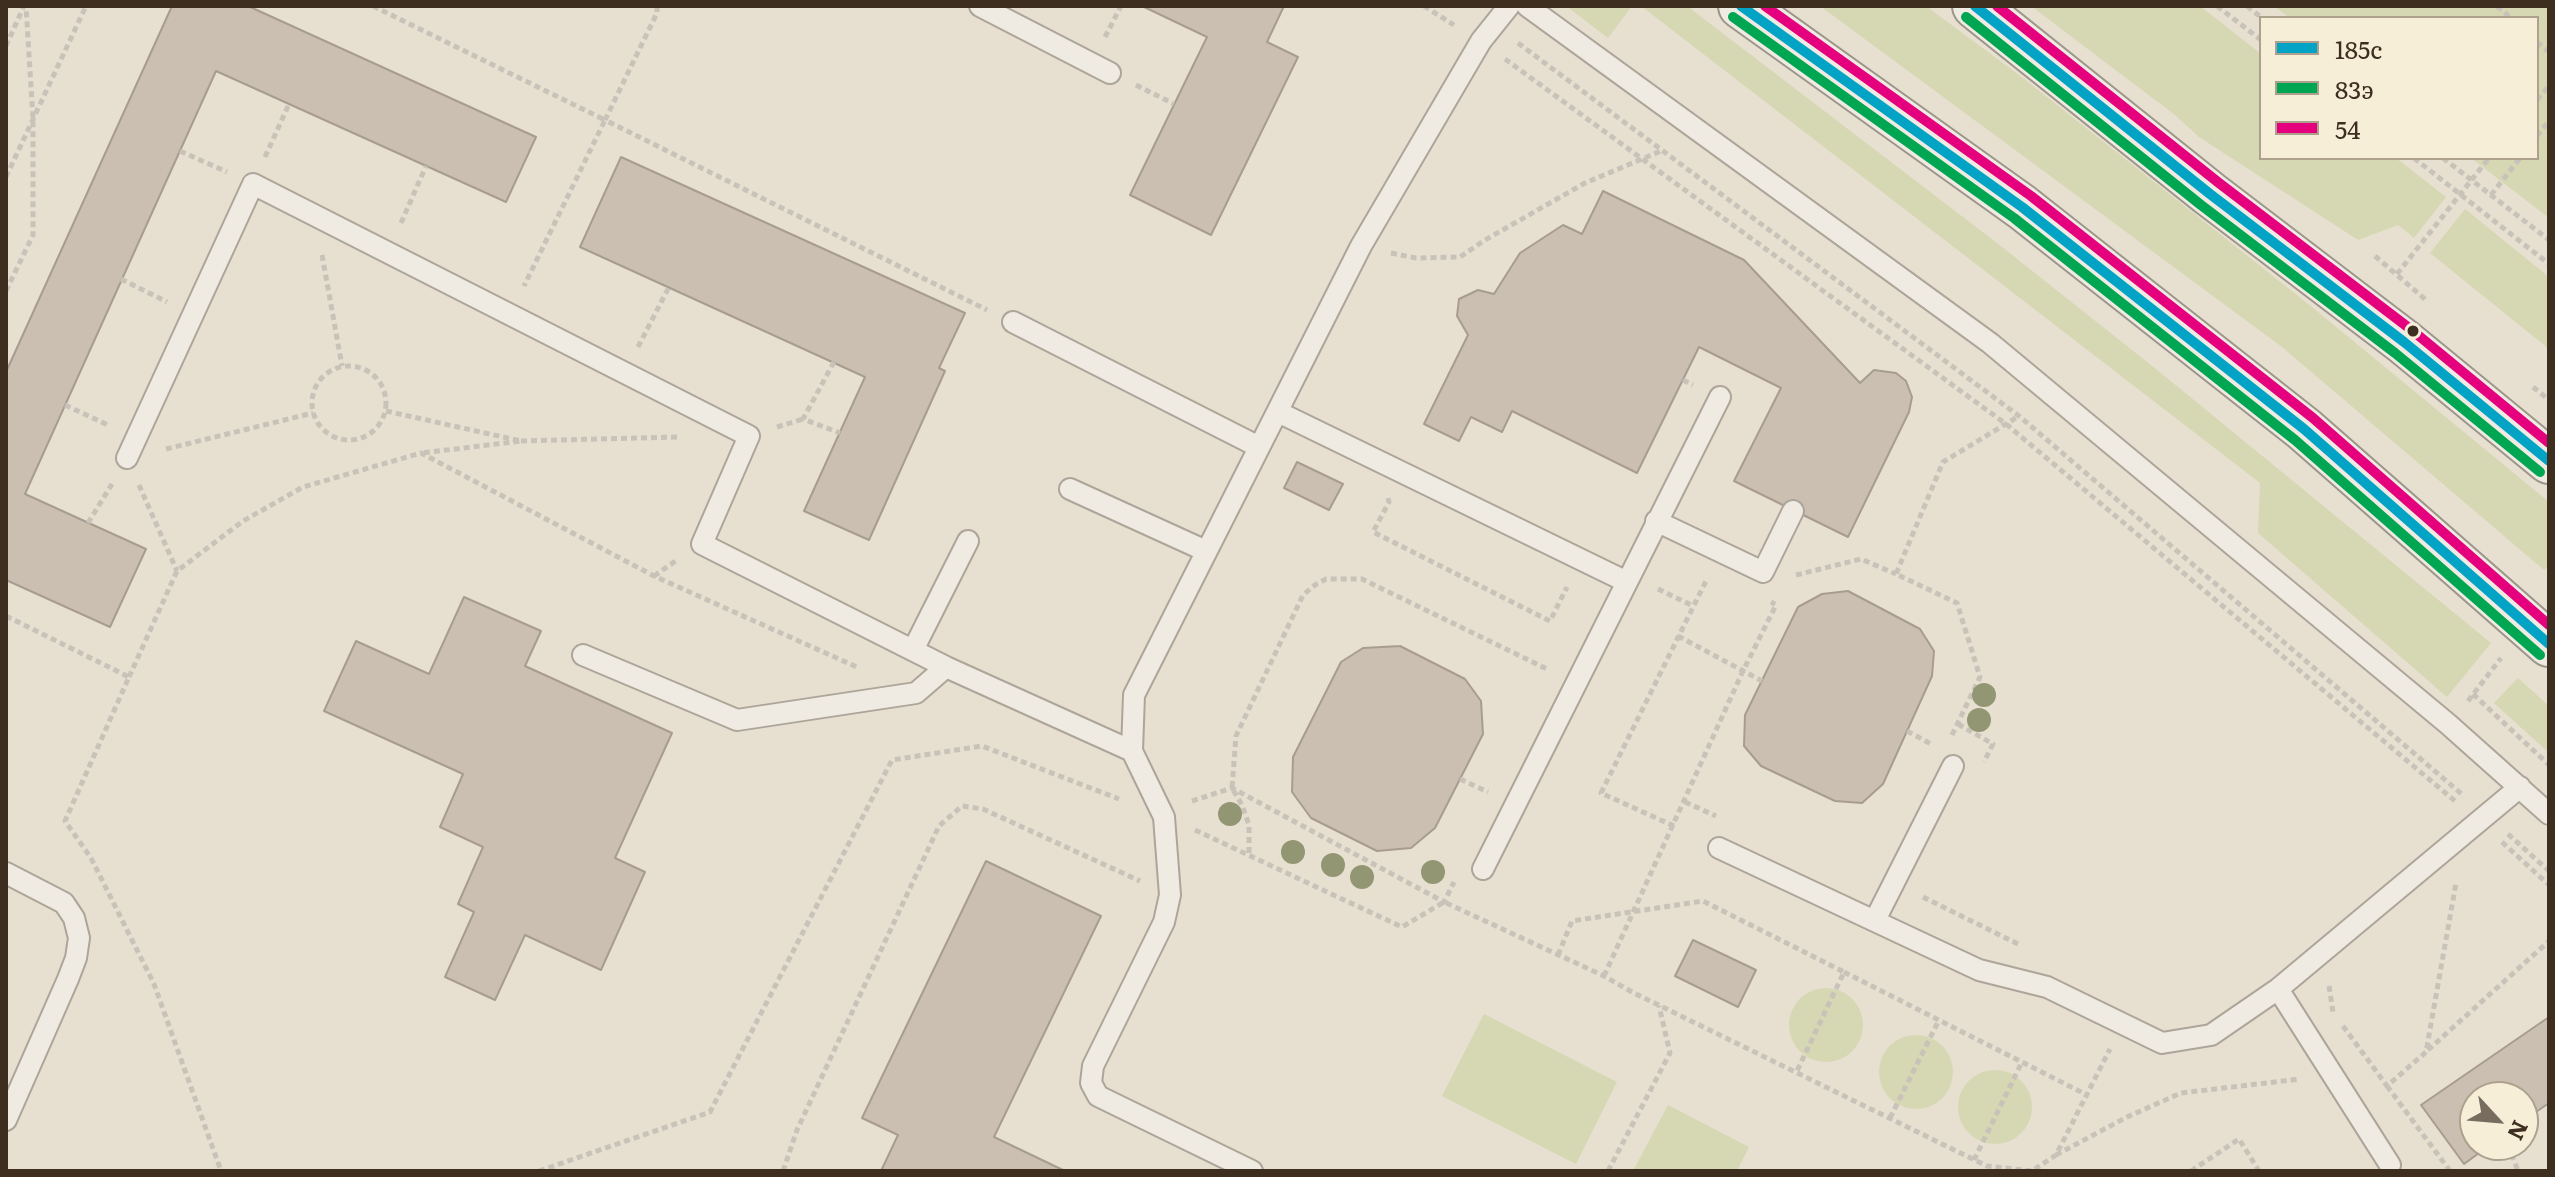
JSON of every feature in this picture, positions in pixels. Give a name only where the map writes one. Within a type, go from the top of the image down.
[{"type":"main road","points":[[1741,6],[2022,207],[2280,410],[2549,644]]},
{"type":"main road","points":[[1975,6],[2210,194],[2404,342],[2549,461]]},
{"type":"lane","points":[[980,6],[1110,73]]},
{"type":"lane","points":[[1252,1171],[1098,1096],[1091,1083],[1093,1066],[1164,922],[1170,895],[1164,817],[1132,751],[1134,695],[1361,246],[1486,34],[1509,6]]},
{"type":"lane","points":[[1527,6],[1990,343],[2448,724],[2549,814]]},
{"type":"lane","points":[[127,458],[253,184],[749,436],[702,544],[946,667],[1132,751]]},
{"type":"lane","points":[[1013,322],[1259,447]]},
{"type":"lane","points":[[1483,869],[1720,397]]},
{"type":"lane","points":[[1278,412],[1627,582]]},
{"type":"lane","points":[[1070,489],[1206,551]]},
{"type":"lane","points":[[1656,521],[1763,572],[1793,511]]},
{"type":"lane","points":[[913,650],[968,541]]},
{"type":"lane","points":[[583,655],[737,720],[916,693],[946,667]]},
{"type":"lane","points":[[1875,920],[1949,758]]},
{"type":"lane","points":[[1719,848],[1979,970],[2047,987],[2162,1043],[2211,1035],[2278,989],[2520,787]]},
{"type":"lane","points":[[6,873],[64,903],[74,918],[79,938],[68,979],[6,1120]]},
{"type":"lane","points":[[2278,989],[2390,1165]]},
{"type":"path","points":[[6,46],[25,6]]},
{"type":"path","points":[[6,291],[33,235],[33,119],[25,6]]},
{"type":"path","points":[[6,177],[86,6]]},
{"type":"path","points":[[373,6],[1013,322]]},
{"type":"path","points":[[510,314],[657,13],[657,6]]},
{"type":"path","points":[[1424,6],[1531,52],[2019,416],[2408,745],[2483,818],[2503,843],[2549,885]]},
{"type":"path","points":[[2217,6],[2259,38]]},
{"type":"path","points":[[1486,34],[1643,158],[2006,424],[2549,871]]},
{"type":"path","points":[[1110,73],[1174,104]]},
{"type":"path","points":[[180,151],[253,184],[289,104]]},
{"type":"path","points":[[1361,246],[1416,258],[1460,257],[1585,183],[1662,150]]},
{"type":"path","points":[[2417,160],[2549,264]]},
{"type":"path","points":[[2446,160],[2549,240]]},
{"type":"path","points":[[2397,274],[2487,160]]},
{"type":"path","points":[[2491,195],[2518,160]]},
{"type":"path","points":[[388,252],[426,166]]},
{"type":"path","points":[[314,215],[342,366]]},
{"type":"path","points":[[121,279],[193,315]]},
{"type":"path","points":[[625,372],[669,287]]},
{"type":"path","points":[[834,362],[803,419],[840,433]]},
{"type":"path","points":[[355,366],[376,377],[384,387],[386,411],[382,423],[373,432],[350,441],[338,439],[326,433],[313,413],[315,389],[331,370],[355,366]]},
{"type":"path","points":[[65,405],[137,438]]},
{"type":"path","points":[[386,411],[521,441]]},
{"type":"path","points":[[88,523],[127,458],[313,413]]},
{"type":"path","points":[[1896,574],[1943,462],[2019,416]]},
{"type":"path","points":[[221,1171],[154,984],[91,858],[65,821],[177,571],[243,521],[303,487],[421,453],[521,441],[749,436]]},
{"type":"path","points":[[421,453],[654,576],[916,693]]},
{"type":"path","points":[[127,458],[177,571]]},
{"type":"path","points":[[1387,490],[1389,502],[1373,532],[1550,621],[1568,584],[1579,580]]},
{"type":"path","points":[[1791,576],[1861,559],[1957,603],[1980,677],[1951,737]]},
{"type":"path","points":[[1674,826],[1601,793],[1711,570]]},
{"type":"path","points":[[1664,578],[1657,589],[1693,606]]},
{"type":"path","points":[[1249,853],[1249,825],[1232,788],[1236,736],[1303,595],[1326,579],[1362,579],[1560,676]]},
{"type":"path","points":[[1604,976],[1743,671],[1781,595]]},
{"type":"path","points":[[1763,598],[1776,605]]},
{"type":"path","points":[[6,616],[129,677]]},
{"type":"path","points":[[1678,636],[1762,681]]},
{"type":"path","points":[[2473,694],[2549,765]]},
{"type":"path","points":[[1958,724],[1993,744],[1980,771]]},
{"type":"path","points":[[1907,731],[1949,758]]},
{"type":"path","points":[[539,1171],[710,1112],[892,760],[982,746],[1249,853],[1402,927],[1444,902]]},
{"type":"path","points":[[1460,779],[1499,798]]},
{"type":"path","points":[[1164,817],[1183,812],[1193,799],[1232,788],[1444,902],[1604,976],[1987,1166],[2032,1171],[2127,1117],[2181,1093],[2306,1078]]},
{"type":"path","points":[[1685,802],[1727,821]]},
{"type":"path","points":[[783,1171],[797,1130],[939,826],[962,806],[983,809],[1170,895]]},
{"type":"path","points":[[2491,853],[2511,837]]},
{"type":"path","points":[[2426,1052],[2457,882],[2445,891]]},
{"type":"path","points":[[1918,894],[2029,950]]},
{"type":"path","points":[[1558,955],[1572,921],[1703,901],[2087,1095]]},
{"type":"path","points":[[2387,1086],[2549,941]]},
{"type":"path","points":[[1796,1073],[1844,972]]},
{"type":"path","points":[[2329,981],[2333,1012],[2450,1171]]},
{"type":"path","points":[[1608,1171],[1670,1053],[1659,1005]]},
{"type":"path","points":[[1890,1118],[1939,1020]]},
{"type":"path","points":[[2056,1155],[2113,1044]]},
{"type":"path","points":[[1974,1160],[2022,1062]]},
{"type":"path","points":[[2191,1171],[2239,1139],[2259,1171]]},
{"type":"green space","points":[[1566,6],[1632,6],[1608,38]]},
{"type":"green space","points":[[1641,6],[1687,6],[1997,243],[2491,643],[2447,697],[2258,533],[2260,483]]},
{"type":"green space","points":[[1820,6],[1926,6],[2023,78],[2312,307],[2549,502],[2549,565],[2544,570],[2282,347]]},
{"type":"green space","points":[[2031,6],[2200,6],[2259,52],[2259,160],[2399,160],[2446,197],[2414,238],[2398,225],[2358,240],[2199,137],[2175,115]]},
{"type":"green space","points":[[2274,6],[2549,6],[2549,218],[2474,160],[2539,160],[2539,16],[2287,16]]},
{"type":"green space","points":[[2465,209],[2549,277],[2549,349],[2430,253]]},
{"type":"green space","points":[[2518,678],[2549,706],[2549,753],[2494,703]]},
{"type":"green space","points":[[1819,988],[1833,988],[1847,994],[1857,1004],[1863,1025],[1857,1046],[1847,1056],[1833,1062],[1819,1062],[1805,1056],[1795,1046],[1789,1032],[1789,1018],[1795,1004],[1805,994]]},
{"type":"green space","points":[[1484,1014],[1617,1082],[1576,1164],[1442,1096]]},
{"type":"green space","points":[[1909,1035],[1923,1035],[1937,1041],[1947,1051],[1953,1072],[1947,1093],[1937,1103],[1923,1109],[1909,1109],[1895,1103],[1885,1093],[1879,1079],[1879,1065],[1885,1051],[1895,1041]]},
{"type":"green space","points":[[1995,1070],[2016,1076],[2026,1086],[2032,1107],[2026,1128],[2016,1138],[1995,1144],[1974,1138],[1964,1128],[1958,1107],[1964,1086],[1974,1076]]},
{"type":"green space","points":[[1668,1105],[1749,1147],[1737,1171],[1633,1171]]},
{"type":"building","points":[[172,6],[248,6],[536,137],[506,202],[216,71],[25,494],[146,549],[110,627],[6,580],[6,372]]},
{"type":"building","points":[[1142,6],[1284,6],[1267,42],[1298,57],[1211,235],[1130,195],[1207,37]]},
{"type":"building","points":[[621,157],[965,313],[939,368],[945,371],[869,540],[804,511],[865,377],[580,247]]},
{"type":"building","points":[[1603,191],[1744,260],[1860,383],[1874,370],[1896,373],[1906,381],[1912,397],[1909,412],[1848,537],[1734,481],[1781,388],[1699,347],[1637,473],[1512,411],[1502,432],[1471,417],[1459,441],[1424,424],[1468,335],[1457,316],[1459,299],[1478,290],[1494,294],[1520,253],[1563,225],[1582,234]]},
{"type":"building","points":[[1297,462],[1343,484],[1329,510],[1284,488]]},
{"type":"building","points":[[1848,591],[1920,629],[1934,651],[1932,676],[1883,784],[1862,803],[1835,801],[1761,766],[1744,746],[1745,715],[1798,607],[1822,594]]},
{"type":"building","points":[[464,597],[541,631],[525,666],[672,733],[615,858],[645,872],[601,970],[525,935],[495,1000],[445,977],[474,912],[458,904],[483,847],[440,827],[463,774],[324,711],[356,641],[429,674]]},
{"type":"building","points":[[1400,646],[1465,679],[1481,701],[1483,734],[1435,828],[1411,848],[1377,851],[1311,818],[1292,792],[1293,757],[1341,662],[1363,648]]},
{"type":"building","points":[[986,861],[1101,916],[994,1137],[1065,1171],[881,1171],[898,1135],[862,1118]]},
{"type":"building","points":[[1693,940],[1756,970],[1738,1007],[1675,976]]},
{"type":"building","points":[[2549,1017],[2549,1103],[2539,1110],[2539,1081],[2459,1081],[2459,1157],[2421,1105]]},
{"type":"transit line","name":"185с","points":[[1741,6],[2022,207],[2304,429],[2549,644]]},
{"type":"transit line","name":"54","points":[[1765,6],[2031,196],[2313,418],[2549,625]]},
{"type":"transit line","name":"185с","points":[[1975,6],[2210,194],[2404,342],[2549,461]]},
{"type":"transit line","name":"54","points":[[1997,6],[2219,183],[2413,331],[2549,443]]},
{"type":"transit line","name":"83э","points":[[1733,17],[2014,218],[2295,440],[2540,655]]},
{"type":"transit line","name":"83э","points":[[1966,17],[2201,205],[2395,353],[2540,472]]}]
